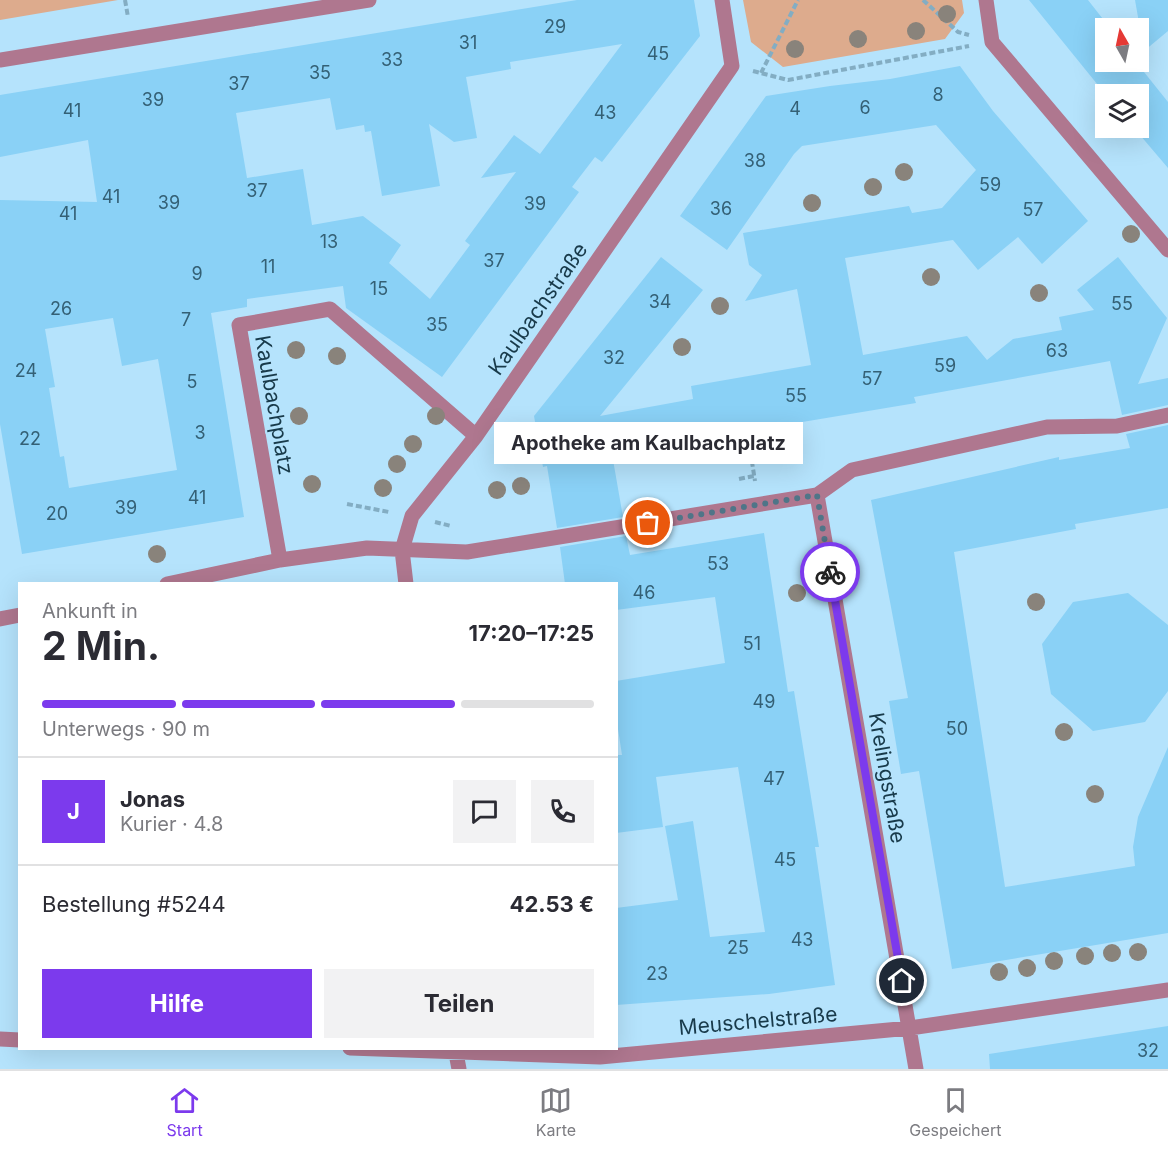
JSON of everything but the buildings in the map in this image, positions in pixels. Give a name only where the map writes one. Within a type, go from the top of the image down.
[{"type":"street","points":[[0,60],[369,0]]},
{"type":"street","points":[[722,0],[732,66]]},
{"type":"street","points":[[986,0],[992,42],[1168,250]]},
{"type":"street","name":"Kaulbachstraße","points":[[406,582],[402,550],[412,516],[476,436],[732,66]]},
{"type":"street","name":"Kaulbachplatz","points":[[280,560],[239,325],[330,309],[476,436]]},
{"type":"street","points":[[176,582],[280,560],[367,548],[468,552],[817,495],[852,470],[1047,427],[1117,426],[1168,415]]},
{"type":"street","name":"Krelingstraße","points":[[817,495],[916,1069]]},
{"type":"street","points":[[0,619],[18,615]]},
{"type":"street","name":"Meuschelstraße","points":[[455,1050],[600,1057],[910,1028],[1168,990]]},
{"type":"street","points":[[0,1039],[18,1040]]},
{"type":"street","points":[[455,1050],[459,1069]]},
{"type":"path","points":[[761,74],[798,0]]},
{"type":"path","points":[[923,0],[957,32],[992,42]]},
{"type":"path","points":[[732,66],[788,80],[992,42]]},
{"type":"path","points":[[739,479],[754,476],[748,443]]},
{"type":"shaded area","points":[[0,0],[118,0],[0,20]]},
{"type":"shaded area","points":[[743,0],[962,0],[964,13],[945,39],[783,67],[751,42]]},
{"type":"way so far","points":[[648,523],[817,495],[830,572]]},
{"type":"place","name":"Apotheke am Kaulbachplatz","points":[[648,523]]},
{"type":"route","points":[[830,572],[902,981]]}]
